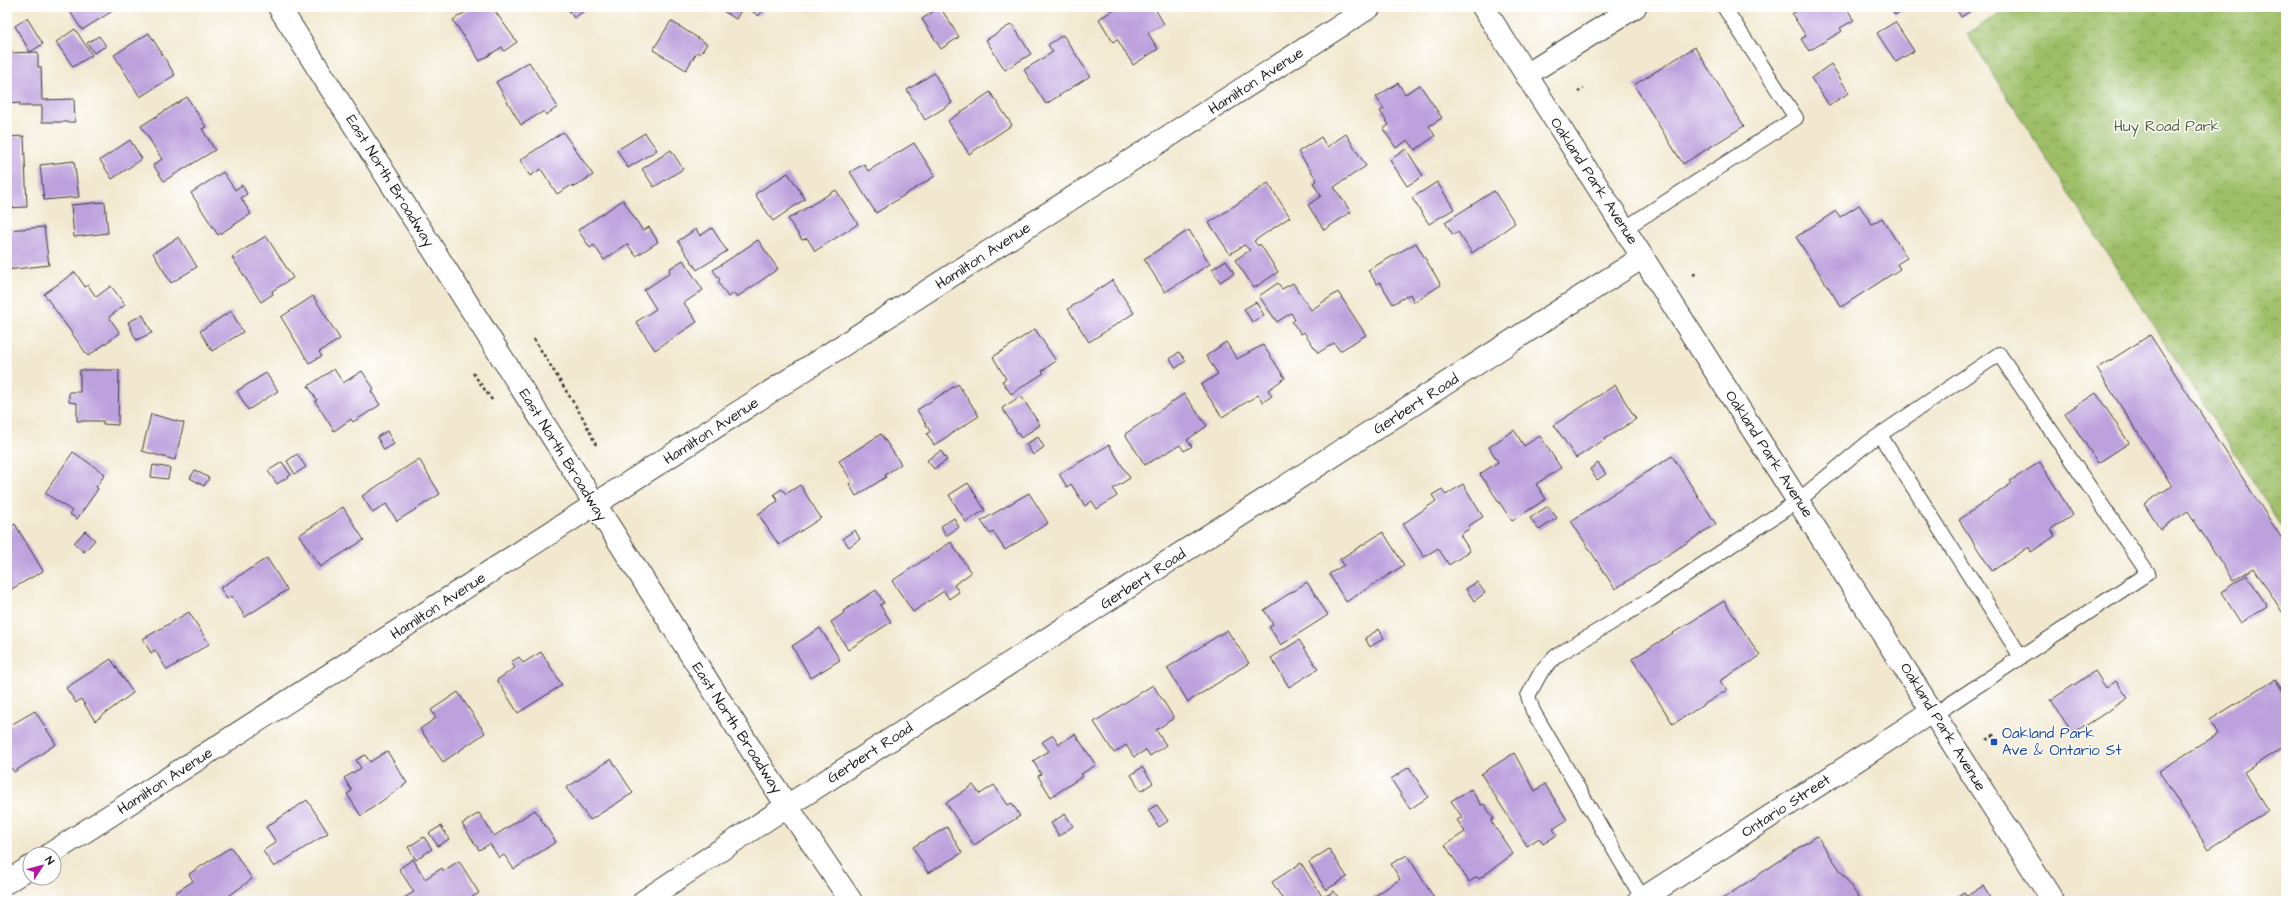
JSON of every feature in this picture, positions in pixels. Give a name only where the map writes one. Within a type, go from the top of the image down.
[{"type":"street","name":"East North Broadway","points":[[279,7],[595,506],[787,806],[851,901]]},
{"type":"street","name":"Hamilton Avenue","points":[[62,846],[595,506],[1370,7]]},
{"type":"street","name":"Oakland Park Avenue","points":[[1483,7],[1799,500],[2053,901]]},
{"type":"street","points":[[1526,75],[1635,7]]},
{"type":"street","name":"Gerbert Road","points":[[644,901],[787,806],[1146,578],[1643,257]]},
{"type":"street","name":"Ontario Street","points":[[1642,900],[1934,712]]},
{"type":"street","points":[[7,882],[22,872]]},
{"type":"lane","points":[[1624,228],[1796,118],[1724,7]]},
{"type":"lane","points":[[1642,900],[1533,711],[1528,696],[1541,672],[1556,656],[1651,599],[1799,500],[1880,435],[1999,354],[2148,573],[2021,657],[1934,712]]},
{"type":"lane","points":[[1880,435],[2021,657]]},
{"type":"path","points":[[1417,7],[1420,12]]},
{"type":"path","points":[[1578,92],[1584,88]]},
{"type":"path","points":[[1693,275],[1698,272]]},
{"type":"path","points":[[534,339],[583,418],[596,445]]},
{"type":"path","points":[[1987,740],[1995,734]]},
{"type":"green space","name":"Huy Road Park","points":[[2010,7],[2286,7],[2286,533],[1967,34]]},
{"type":"building","points":[[67,7],[119,7],[82,30]]},
{"type":"building","points":[[473,7],[492,7],[517,42],[504,51],[502,47],[480,61],[453,20]]},
{"type":"building","points":[[581,7],[584,11],[574,18],[567,8]]},
{"type":"building","points":[[717,7],[743,7],[736,19]]},
{"type":"building","points":[[745,7],[765,7],[759,16]]},
{"type":"building","points":[[940,7],[959,37],[941,49],[922,19]]},
{"type":"building","points":[[1118,7],[1154,7],[1164,24],[1148,33],[1158,49],[1133,65],[1117,39],[1113,42],[1099,19]]},
{"type":"building","points":[[1803,7],[1846,7],[1854,20],[1840,28],[1842,31],[1809,51],[1801,39],[1806,36],[1792,14]]},
{"type":"building","points":[[1890,7],[1907,7],[1895,15]]},
{"type":"building","points":[[1955,7],[1977,7],[1961,17]]},
{"type":"building","points":[[27,18],[43,44],[30,52],[15,26]]},
{"type":"building","points":[[671,21],[707,44],[700,54],[697,52],[686,70],[653,50]]},
{"type":"building","points":[[1895,22],[1914,51],[1896,62],[1877,33]]},
{"type":"building","points":[[1012,24],[1031,54],[1005,70],[986,40]]},
{"type":"building","points":[[75,29],[92,55],[73,67],[56,42]]},
{"type":"building","points":[[149,33],[175,75],[140,97],[114,55]]},
{"type":"building","points":[[1063,35],[1090,76],[1046,104],[1024,70],[1053,52],[1048,45]]},
{"type":"building","points":[[99,36],[106,46],[94,53],[87,43]]},
{"type":"building","points":[[1695,47],[1744,126],[1683,164],[1634,85]]},
{"type":"building","points":[[38,52],[38,67],[41,67],[42,100],[74,99],[75,122],[42,122],[42,106],[20,106],[20,103],[7,104],[7,53]]},
{"type":"building","points":[[529,62],[558,107],[546,115],[544,111],[521,125],[496,82]]},
{"type":"building","points":[[1831,64],[1849,93],[1829,105],[1811,78]]},
{"type":"building","points":[[934,73],[952,103],[925,120],[907,90]]},
{"type":"building","points":[[1398,83],[1405,94],[1420,85],[1442,118],[1429,126],[1435,136],[1415,150],[1408,140],[1396,148],[1383,129],[1389,125],[1380,111],[1384,109],[1376,97]]},
{"type":"building","points":[[990,92],[1012,125],[969,154],[948,121]]},
{"type":"building","points":[[187,97],[206,127],[202,129],[215,150],[164,181],[153,165],[162,159],[141,126]]},
{"type":"building","points":[[563,132],[593,175],[574,187],[572,185],[557,194],[541,169],[530,176],[520,160]]},
{"type":"building","points":[[645,133],[657,150],[628,168],[617,150]]},
{"type":"building","points":[[1346,134],[1366,166],[1334,187],[1351,212],[1324,230],[1308,205],[1321,196],[1313,183],[1317,180],[1298,152],[1321,137],[1327,147]]},
{"type":"building","points":[[24,136],[27,207],[7,208],[7,137]]},
{"type":"building","points":[[130,140],[142,159],[112,179],[100,160]]},
{"type":"building","points":[[914,143],[935,176],[876,213],[850,172],[864,164],[868,171]]},
{"type":"building","points":[[1406,149],[1423,176],[1407,186],[1390,160]]},
{"type":"building","points":[[671,150],[683,169],[654,187],[642,169]]},
{"type":"building","points":[[74,161],[79,197],[44,200],[40,165]]},
{"type":"building","points":[[223,172],[235,190],[242,185],[247,194],[241,198],[251,214],[218,235],[191,193]]},
{"type":"building","points":[[788,173],[805,199],[773,221],[755,194]]},
{"type":"building","points":[[1437,182],[1454,209],[1429,224],[1412,198]]},
{"type":"building","points":[[1268,183],[1290,217],[1254,241],[1258,246],[1260,244],[1278,272],[1254,288],[1235,260],[1250,250],[1244,245],[1230,254],[1209,223]]},
{"type":"building","points":[[836,190],[858,224],[815,251],[807,238],[802,240],[788,219]]},
{"type":"building","points":[[1494,191],[1515,223],[1472,253],[1458,232],[1453,235],[1445,222]]},
{"type":"building","points":[[623,200],[643,231],[649,227],[658,242],[636,256],[627,244],[604,260],[594,245],[590,248],[578,230]]},
{"type":"building","points":[[105,202],[108,233],[74,237],[71,205]]},
{"type":"building","points":[[1859,205],[1872,224],[1882,218],[1907,258],[1897,264],[1900,269],[1841,307],[1796,237],[1836,211],[1840,217]]},
{"type":"building","points":[[44,227],[49,265],[7,270],[7,230]]},
{"type":"building","points":[[712,228],[727,251],[697,270],[678,241],[696,229],[700,236]]},
{"type":"building","points":[[1189,230],[1210,264],[1165,292],[1144,259]]},
{"type":"building","points":[[266,236],[293,278],[272,291],[273,294],[261,302],[232,257]]},
{"type":"building","points":[[179,237],[197,267],[171,283],[153,253]]},
{"type":"building","points":[[758,240],[778,269],[737,297],[734,293],[728,297],[718,282],[720,280],[713,270]]},
{"type":"building","points":[[1416,243],[1441,285],[1414,302],[1410,294],[1393,304],[1380,282],[1377,284],[1368,270]]},
{"type":"building","points":[[683,260],[703,290],[684,303],[697,322],[655,350],[636,322],[656,309],[644,290],[670,273],[669,269]]},
{"type":"building","points":[[1226,260],[1234,273],[1220,282],[1212,269]]},
{"type":"building","points":[[75,272],[85,287],[88,285],[96,297],[111,286],[125,305],[109,317],[120,333],[88,356],[44,294]]},
{"type":"building","points":[[1112,280],[1134,313],[1089,342],[1068,309]]},
{"type":"building","points":[[1278,283],[1282,289],[1293,283],[1311,310],[1338,292],[1366,335],[1340,351],[1334,343],[1318,353],[1304,332],[1301,334],[1292,322],[1295,320],[1291,313],[1277,322],[1259,296]]},
{"type":"building","points":[[313,296],[340,339],[319,352],[322,356],[309,363],[281,317]]},
{"type":"building","points":[[1256,302],[1264,315],[1252,322],[1244,309]]},
{"type":"building","points":[[231,311],[243,332],[212,351],[200,331]]},
{"type":"building","points":[[143,315],[152,333],[136,340],[128,322]]},
{"type":"building","points":[[1035,329],[1056,361],[1042,371],[1044,373],[1011,394],[1002,381],[1006,379],[993,357]]},
{"type":"building","points":[[2150,335],[2286,545],[2286,618],[2254,568],[2233,581],[2188,511],[2160,529],[2144,504],[2172,486],[2097,369]]},
{"type":"building","points":[[1226,342],[1237,359],[1263,345],[1285,378],[1268,390],[1272,396],[1263,402],[1258,395],[1222,417],[1201,385],[1218,374],[1206,356]]},
{"type":"building","points":[[1179,352],[1186,361],[1176,368],[1170,359]]},
{"type":"building","points":[[334,369],[343,383],[362,371],[374,389],[371,391],[380,405],[353,422],[351,419],[334,431],[315,401],[317,400],[308,386]]},
{"type":"building","points":[[80,370],[119,370],[118,425],[103,424],[103,421],[77,421],[77,403],[69,402],[69,392],[80,392]]},
{"type":"building","points":[[266,373],[278,391],[248,410],[237,391]]},
{"type":"building","points":[[958,384],[979,416],[934,445],[927,434],[930,431],[917,410]]},
{"type":"building","points":[[1615,385],[1636,419],[1576,458],[1554,425]]},
{"type":"building","points":[[2096,393],[2129,443],[2098,463],[2065,413]]},
{"type":"building","points":[[1184,394],[1207,426],[1187,440],[1192,446],[1184,451],[1180,445],[1145,465],[1125,434]]},
{"type":"building","points":[[1021,396],[1040,425],[1021,438],[1002,408]]},
{"type":"building","points":[[151,414],[184,423],[175,460],[142,451]]},
{"type":"building","points":[[1514,430],[1524,446],[1540,436],[1561,468],[1536,484],[1546,499],[1512,521],[1480,474],[1498,462],[1489,447]]},
{"type":"building","points":[[387,431],[394,444],[384,450],[377,437]]},
{"type":"building","points":[[881,434],[901,464],[885,475],[886,477],[856,496],[849,484],[852,482],[839,461]]},
{"type":"building","points":[[1038,437],[1044,447],[1033,455],[1026,444]]},
{"type":"building","points":[[1109,445],[1130,478],[1113,489],[1117,496],[1097,509],[1092,501],[1085,506],[1071,484],[1067,487],[1059,474]]},
{"type":"building","points":[[941,451],[947,460],[934,469],[927,460]]},
{"type":"building","points":[[73,452],[105,474],[96,487],[98,489],[77,519],[70,514],[72,511],[45,493]]},
{"type":"building","points":[[297,454],[306,467],[295,474],[287,461]]},
{"type":"building","points":[[1672,456],[1716,524],[1615,589],[1571,521]]},
{"type":"building","points":[[419,459],[440,494],[397,521],[386,504],[373,513],[362,496]]},
{"type":"building","points":[[282,462],[291,475],[277,484],[268,471]]},
{"type":"building","points":[[2040,462],[2073,515],[2051,529],[2055,536],[2031,552],[2029,547],[1992,571],[1959,520],[2012,483],[2010,481]]},
{"type":"building","points":[[1598,463],[1606,474],[1597,480],[1590,469]]},
{"type":"building","points":[[153,465],[170,468],[168,479],[151,477]]},
{"type":"building","points":[[195,470],[209,478],[204,486],[190,478]]},
{"type":"building","points":[[968,483],[985,510],[966,522],[949,495]]},
{"type":"building","points":[[1463,484],[1483,517],[1468,526],[1470,528],[1460,535],[1470,551],[1449,565],[1438,548],[1424,557],[1403,524],[1436,501],[1432,495],[1442,489],[1446,495]]},
{"type":"building","points":[[800,485],[821,518],[779,545],[758,514],[778,501],[774,494],[782,489],[786,494]]},
{"type":"building","points":[[1029,493],[1048,523],[1005,550],[993,532],[990,534],[981,521]]},
{"type":"building","points":[[1548,506],[1557,518],[1539,530],[1530,518]]},
{"type":"building","points":[[343,507],[364,540],[320,567],[299,535]]},
{"type":"building","points":[[954,518],[959,527],[946,536],[941,526]]},
{"type":"building","points":[[15,524],[43,571],[8,591],[7,529]]},
{"type":"building","points":[[855,530],[860,539],[849,547],[843,538]]},
{"type":"building","points":[[85,531],[95,540],[84,552],[74,543]]},
{"type":"building","points":[[1383,532],[1404,565],[1346,602],[1329,574],[1344,565],[1340,559]]},
{"type":"building","points":[[951,542],[971,573],[954,585],[959,592],[949,599],[944,591],[913,612],[892,581]]},
{"type":"building","points":[[267,558],[287,590],[245,617],[232,596],[227,599],[220,588]]},
{"type":"building","points":[[2247,575],[2267,606],[2241,623],[2221,592]]},
{"type":"building","points":[[1307,582],[1328,615],[1281,645],[1269,627],[1273,624],[1264,610]]},
{"type":"building","points":[[1477,582],[1485,593],[1474,601],[1466,589]]},
{"type":"building","points":[[876,590],[884,603],[880,605],[891,622],[848,650],[831,622],[844,613],[843,611]]},
{"type":"building","points":[[1724,601],[1760,656],[1720,681],[1727,690],[1673,724],[1632,659]]},
{"type":"building","points":[[189,612],[209,644],[167,670],[155,650],[151,653],[143,639]]},
{"type":"building","points":[[820,628],[840,660],[811,678],[792,646]]},
{"type":"building","points":[[1379,629],[1384,638],[1370,647],[1365,638]]},
{"type":"building","points":[[1227,630],[1249,663],[1188,702],[1167,668]]},
{"type":"building","points":[[1299,640],[1318,669],[1289,687],[1271,658]]},
{"type":"building","points":[[541,652],[562,685],[518,713],[497,680],[515,668],[511,662],[519,657],[523,663]]},
{"type":"building","points":[[111,659],[133,693],[95,721],[81,699],[76,703],[66,688]]},
{"type":"building","points":[[2095,671],[2106,688],[2116,681],[2128,698],[2073,734],[2051,700]]},
{"type":"building","points":[[2275,679],[2286,696],[2286,745],[2244,772],[2268,811],[2208,849],[2159,771],[2218,734],[2210,720]]},
{"type":"building","points":[[1153,685],[1174,718],[1156,730],[1166,745],[1150,756],[1146,750],[1134,757],[1126,745],[1114,753],[1094,722]]},
{"type":"building","points":[[458,692],[485,733],[443,762],[420,729],[436,718],[431,710]]},
{"type":"building","points":[[35,711],[56,744],[14,772],[7,762],[7,727]]},
{"type":"building","points":[[1075,734],[1096,765],[1081,774],[1083,776],[1051,797],[1038,776],[1041,774],[1033,761],[1049,751],[1042,742],[1053,735],[1059,744]]},
{"type":"building","points":[[387,751],[407,783],[361,816],[347,794],[352,791],[344,778],[361,768],[356,760],[365,755],[370,762]]},
{"type":"building","points":[[1514,753],[1535,791],[1545,784],[1567,820],[1553,829],[1557,835],[1543,844],[1539,838],[1527,846],[1481,774]]},
{"type":"building","points":[[611,759],[633,793],[590,820],[566,788]]},
{"type":"building","points":[[1142,767],[1153,783],[1141,791],[1131,775]]},
{"type":"building","points":[[1409,767],[1428,797],[1410,809],[1391,779]]},
{"type":"building","points":[[973,785],[980,794],[994,785],[1008,805],[1012,803],[1020,816],[974,845],[946,803]]},
{"type":"building","points":[[1471,789],[1481,805],[1484,804],[1494,819],[1491,821],[1513,854],[1479,879],[1477,877],[1469,882],[1445,845],[1465,832],[1457,820],[1462,817],[1451,801]]},
{"type":"building","points":[[307,800],[328,833],[274,867],[263,851],[276,842],[266,827]]},
{"type":"building","points":[[1157,805],[1168,821],[1159,827],[1148,810]]},
{"type":"building","points":[[535,810],[556,842],[514,869],[504,855],[499,858],[490,844],[479,850],[462,824],[479,813],[494,836]]},
{"type":"building","points":[[1065,814],[1073,826],[1059,836],[1051,823]]},
{"type":"building","points":[[441,826],[449,839],[438,846],[429,833]]},
{"type":"building","points":[[947,827],[962,853],[928,873],[913,847]]},
{"type":"building","points":[[1817,836],[1861,901],[1719,901]]},
{"type":"building","points":[[424,837],[432,849],[416,860],[408,847]]},
{"type":"building","points":[[231,847],[252,879],[222,901],[180,901],[175,893],[193,881],[189,874]]},
{"type":"building","points":[[1329,849],[1347,877],[1326,890],[1309,862]]},
{"type":"building","points":[[1407,855],[1436,901],[1374,901],[1372,898],[1400,879],[1391,864]]},
{"type":"building","points":[[413,859],[425,879],[442,868],[443,871],[459,861],[479,893],[466,901],[403,901],[402,899],[414,892],[399,869]]},
{"type":"building","points":[[1301,863],[1323,898],[1334,891],[1340,901],[1284,901],[1272,882]]},
{"type":"building","points":[[1983,886],[1992,901],[1950,901],[1964,892],[1967,896]]},
{"type":"place","name":"Oakland Park Ave & Ontario St","points":[[1994,742]]}]
